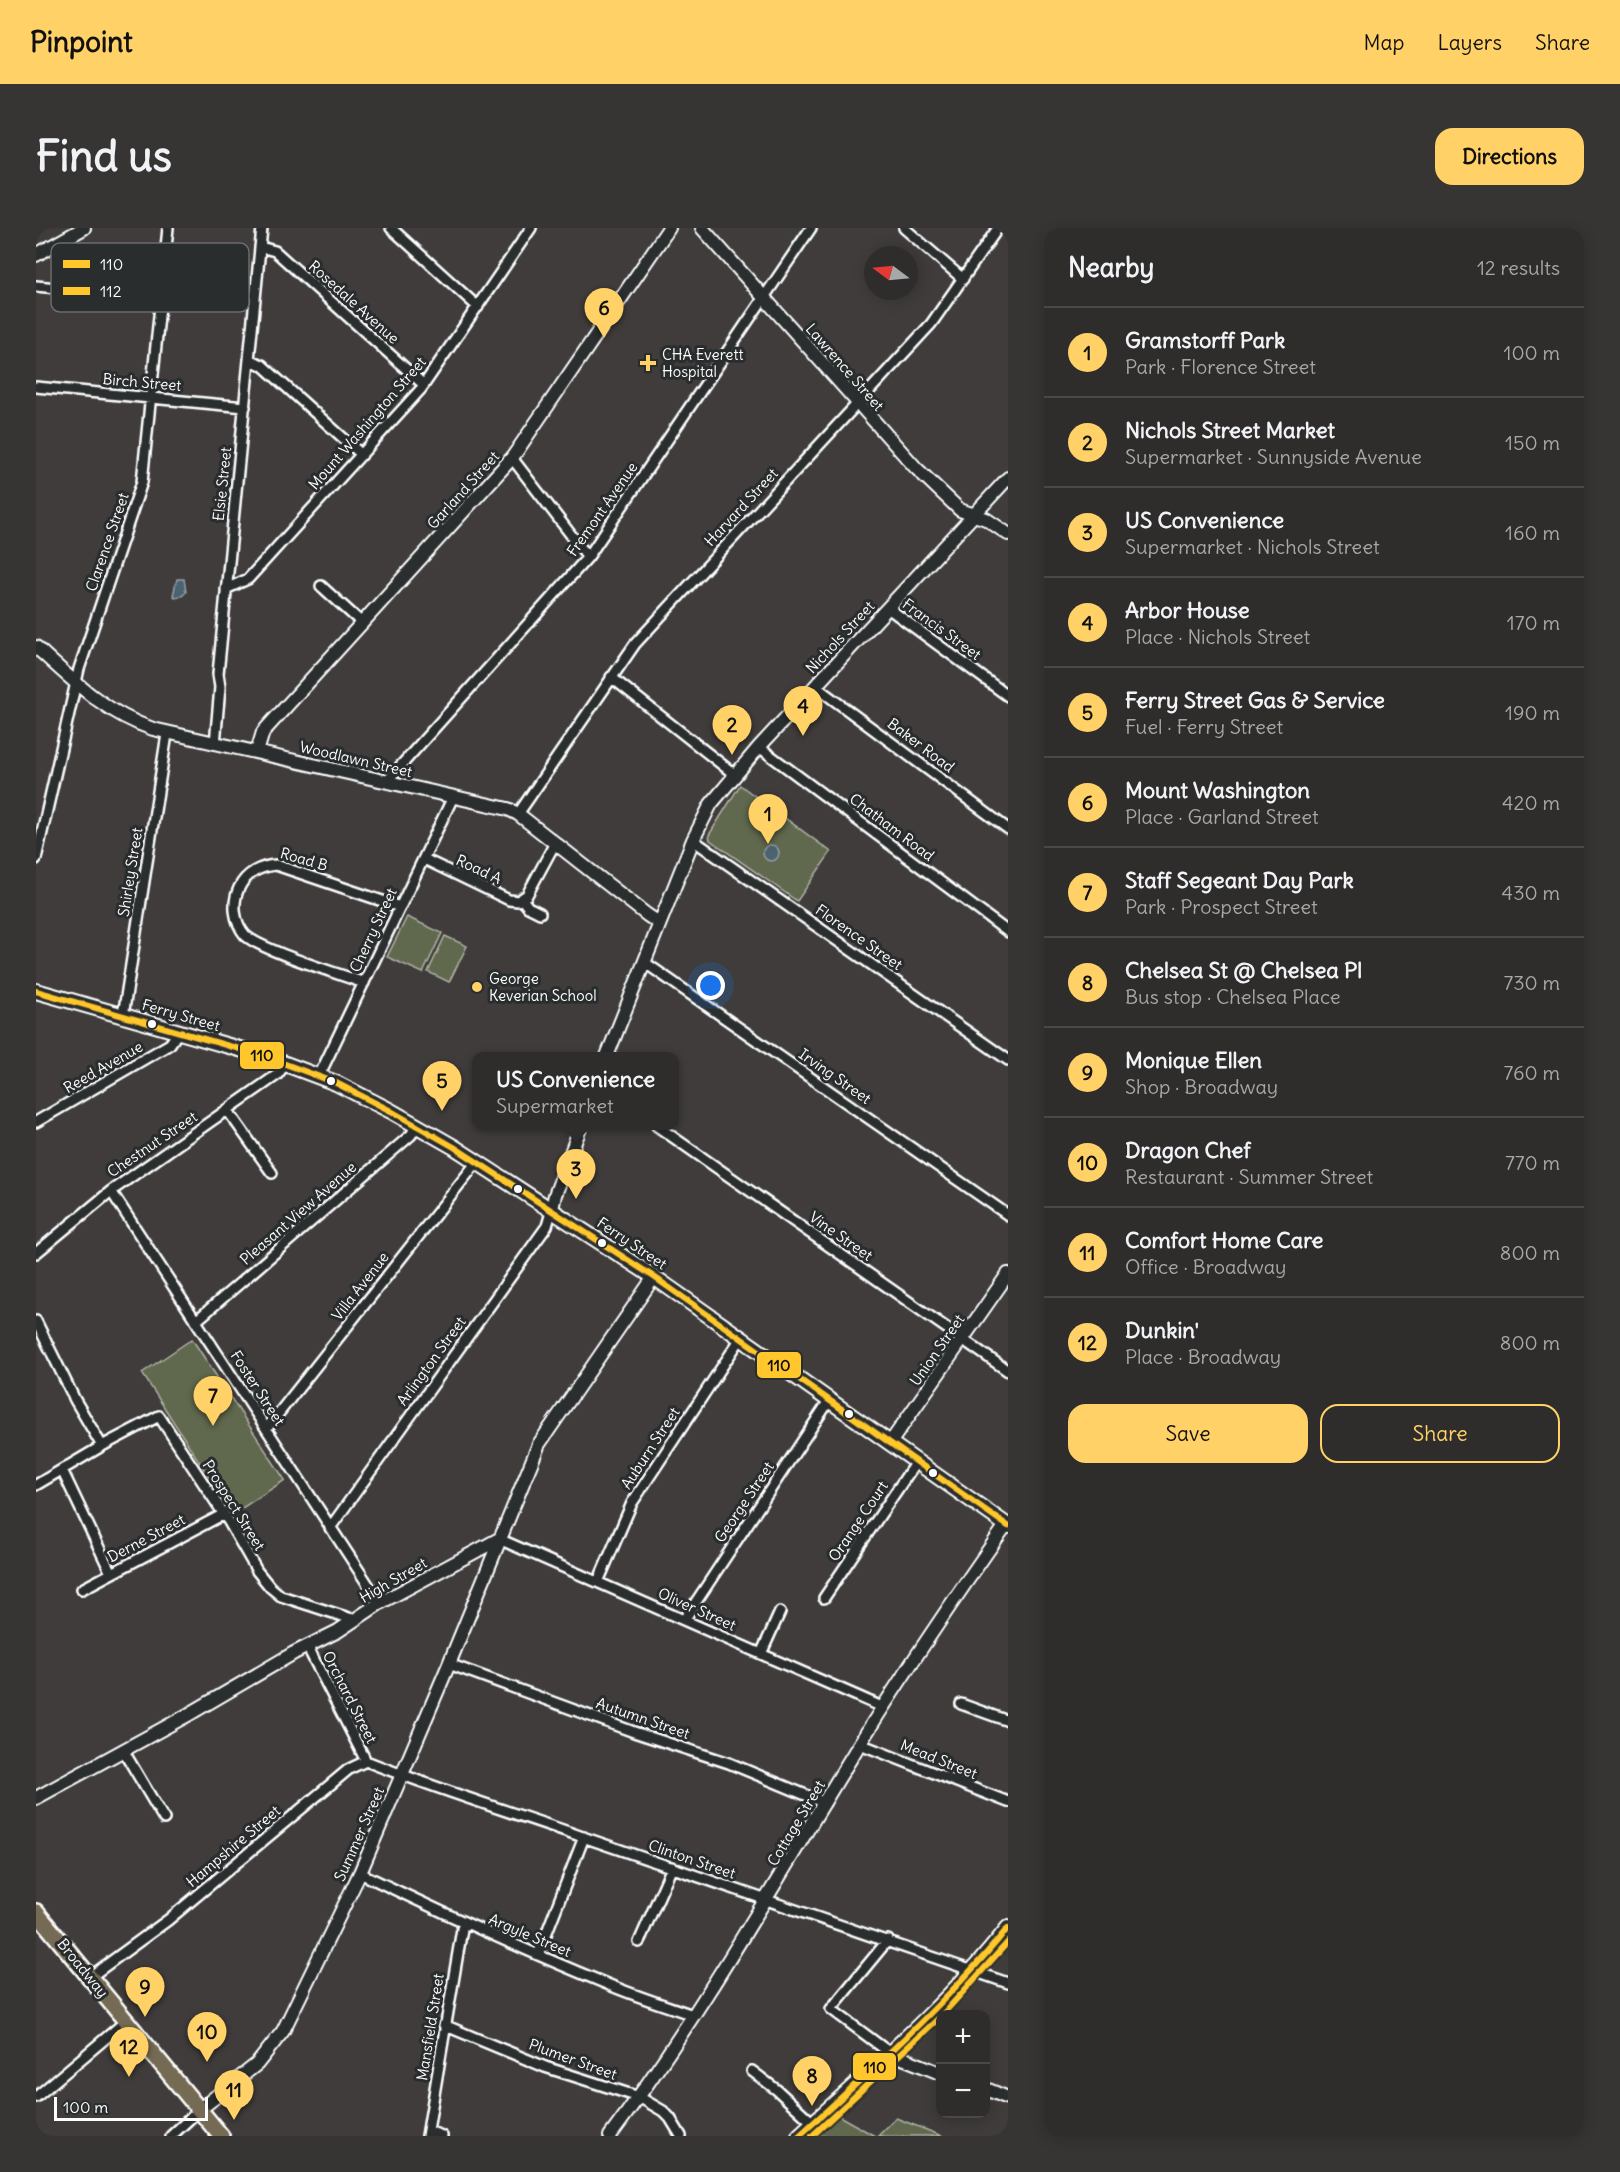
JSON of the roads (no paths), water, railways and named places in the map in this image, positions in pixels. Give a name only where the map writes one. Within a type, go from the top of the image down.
[{"type":"main road","name":"Ferry Street","points":[[36,991],[286,1064],[359,1094],[417,1125],[552,1209],[654,1277],[1007,1525]]},
{"type":"main road","name":"Broadway","points":[[36,1912],[221,2136]]},
{"type":"main road","points":[[799,2136],[890,2053],[972,1970],[1008,1928]]},
{"type":"street","points":[[57,243],[84,228]]},
{"type":"street","name":"Clarence Street","points":[[166,243],[168,228]]},
{"type":"street","name":"Elsie Street","points":[[215,744],[220,687],[218,674],[262,228]]},
{"type":"street","points":[[391,228],[478,307]]},
{"type":"street","name":"Mount Washington Street","points":[[226,589],[247,580],[424,385],[531,228]]},
{"type":"street","name":"Garland Street","points":[[257,752],[263,732],[512,458],[669,228]]},
{"type":"street","name":"Lawrence Street","points":[[702,228],[857,404],[928,480],[959,508],[987,520],[1008,534]]},
{"type":"street","name":"Fremont Avenue","points":[[387,781],[588,557],[811,228]]},
{"type":"street","points":[[904,228],[963,279]]},
{"type":"street","name":"Harvard Street","points":[[518,814],[635,644],[931,324],[998,228]]},
{"type":"street","points":[[36,255],[51,247]]},
{"type":"street","name":"Rosedale Avenue","points":[[260,247],[276,252],[424,385]]},
{"type":"street","points":[[36,286],[51,287]]},
{"type":"street","name":"Clarence Street","points":[[36,859],[79,669],[140,493],[145,469],[160,312]]},
{"type":"street","points":[[250,360],[262,365],[362,455]]},
{"type":"street","name":"Birch Street","points":[[36,387],[245,407]]},
{"type":"street","points":[[512,458],[588,557]]},
{"type":"street","name":"Nichols Street","points":[[609,1052],[693,840],[711,804],[734,774],[1008,478]]},
{"type":"street","points":[[321,586],[362,623]]},
{"type":"street","name":"Francis Street","points":[[888,608],[1008,696]]},
{"type":"street","name":"Woodlawn Street","points":[[36,646],[98,702],[122,717],[166,734],[502,807],[518,814],[659,923]]},
{"type":"street","points":[[611,677],[734,774]]},
{"type":"street","name":"Baker Road","points":[[815,686],[1008,829]]},
{"type":"street","name":"Shirley Street","points":[[123,1016],[166,734]]},
{"type":"street","name":"Chatham Road","points":[[759,747],[1008,932]]},
{"type":"street","name":"Cherry Street","points":[[319,1076],[453,796]]},
{"type":"street","name":"Florence Street","points":[[693,840],[1008,1060]]},
{"type":"street","points":[[522,899],[555,843]]},
{"type":"street","name":"Road A","points":[[424,859],[510,900],[522,899],[528,907],[540,913]]},
{"type":"street","name":"Road B","points":[[364,983],[266,947],[249,938],[242,930],[235,915],[239,887],[247,876],[257,869],[276,865],[400,907]]},
{"type":"street","name":"Irving Street","points":[[644,962],[1008,1215]]},
{"type":"street","name":"Reed Avenue","points":[[36,1122],[170,1044],[179,1031]]},
{"type":"street","name":"Chestnut Street","points":[[36,1253],[111,1191],[277,1076],[286,1064]]},
{"type":"street","points":[[228,1111],[272,1173]]},
{"type":"street","name":"Pleasant View Avenue","points":[[196,1321],[411,1135],[417,1125]]},
{"type":"street","points":[[552,1209],[579,1130]]},
{"type":"street","name":"Vine Street","points":[[664,1130],[1008,1371]]},
{"type":"street","name":"Villa Avenue","points":[[267,1428],[477,1162]]},
{"type":"street","name":"Foster Street","points":[[111,1191],[380,1603]]},
{"type":"street","name":"Arlington Street","points":[[330,1528],[547,1226],[552,1209]]},
{"type":"street","name":"Union Street","points":[[890,1443],[1008,1274]]},
{"type":"street","points":[[499,1539],[539,1444],[654,1277]]},
{"type":"street","points":[[36,1321],[75,1400],[102,1446]]},
{"type":"street","name":"Auburn Street","points":[[598,1582],[632,1503],[741,1338]]},
{"type":"street","name":"George Street","points":[[684,1620],[829,1401]]},
{"type":"street","name":"Prospect Street","points":[[36,1485],[159,1416],[224,1514],[257,1571],[270,1587],[281,1596],[354,1620]]},
{"type":"street","name":"Orange Court","points":[[824,1598],[916,1462]]},
{"type":"street","points":[[62,1470],[111,1574]]},
{"type":"street","name":"Derne Street","points":[[82,1589],[224,1514]]},
{"type":"street","name":"Cottage Street","points":[[610,2136],[639,2097],[693,2015],[933,1628],[1007,1525]]},
{"type":"street","name":"Oliver Street","points":[[499,1539],[882,1707]]},
{"type":"street","name":"High Street","points":[[37,1795],[338,1631],[380,1603],[499,1539]]},
{"type":"street","name":"Summer Street","points":[[199,2110],[256,2064],[284,2031],[360,1873],[449,1664],[499,1539]]},
{"type":"street","points":[[761,1654],[780,1612]]},
{"type":"street","name":"Orchard Street","points":[[307,1646],[366,1761]]},
{"type":"street","name":"Autumn Street","points":[[449,1664],[634,1732],[729,1763],[825,1803]]},
{"type":"street","points":[[961,1704],[1008,1721]]},
{"type":"street","name":"Mead Street","points":[[860,1744],[1008,1802]]},
{"type":"street","points":[[123,1750],[164,1820]]},
{"type":"street","points":[[366,1761],[401,1775]]},
{"type":"street","name":"Hampshire Street","points":[[90,1977],[168,1920],[349,1769],[366,1761]]},
{"type":"street","name":"Clinton Street","points":[[401,1775],[1008,1983]]},
{"type":"street","points":[[538,1955],[584,1837]]},
{"type":"street","points":[[639,1942],[672,1867]]},
{"type":"street","name":"Argyle Street","points":[[360,1873],[463,1923],[608,1985],[693,2015]]},
{"type":"street","name":"Mansfield Street","points":[[428,2134],[444,2025],[463,1923]]},
{"type":"street","points":[[888,1940],[831,2008],[890,2053],[936,2071]]},
{"type":"street","points":[[36,2097],[126,2021]]},
{"type":"street","name":"Plumer Street","points":[[444,2025],[545,2067],[639,2097],[663,2111],[681,2136]]},
{"type":"street","points":[[752,2071],[813,2123]]},
{"type":"street","points":[[990,2091],[1008,2098]]},
{"type":"street","points":[[171,2136],[199,2110]]},
{"type":"street","points":[[428,2134],[442,2136]]},
{"type":"water","points":[[177,579],[184,579],[186,592],[182,596],[175,597],[173,595]]},
{"type":"water","points":[[771,845],[779,853],[771,861],[763,853]]},
{"type":"place","name":"Mount Washington","points":[[604,338]]},
{"type":"place","name":"CHA Everett Hospital","points":[[648,363]]},
{"type":"place","name":"Arbor House","points":[[803,736]]},
{"type":"place","name":"Nichols Street Market","points":[[732,755]]},
{"type":"place","name":"Gramstorff Park","points":[[768,844]]},
{"type":"place","name":"George Keverian School","points":[[477,987]]},
{"type":"place","name":"Ferry Street Gas & Service","points":[[442,1111]]},
{"type":"place","name":"US Convenience","points":[[576,1199]]},
{"type":"place","name":"Staff Segeant Day Park","points":[[213,1426]]},
{"type":"place","name":"Monique Ellen","points":[[145,2017]]},
{"type":"place","name":"Dragon Chef","points":[[207,2062]]},
{"type":"place","name":"Dunkin'","points":[[129,2077]]},
{"type":"place","name":"Chelsea St @ Chelsea Pl","points":[[812,2106]]},
{"type":"place","name":"Comfort Home Care","points":[[234,2120]]}]
